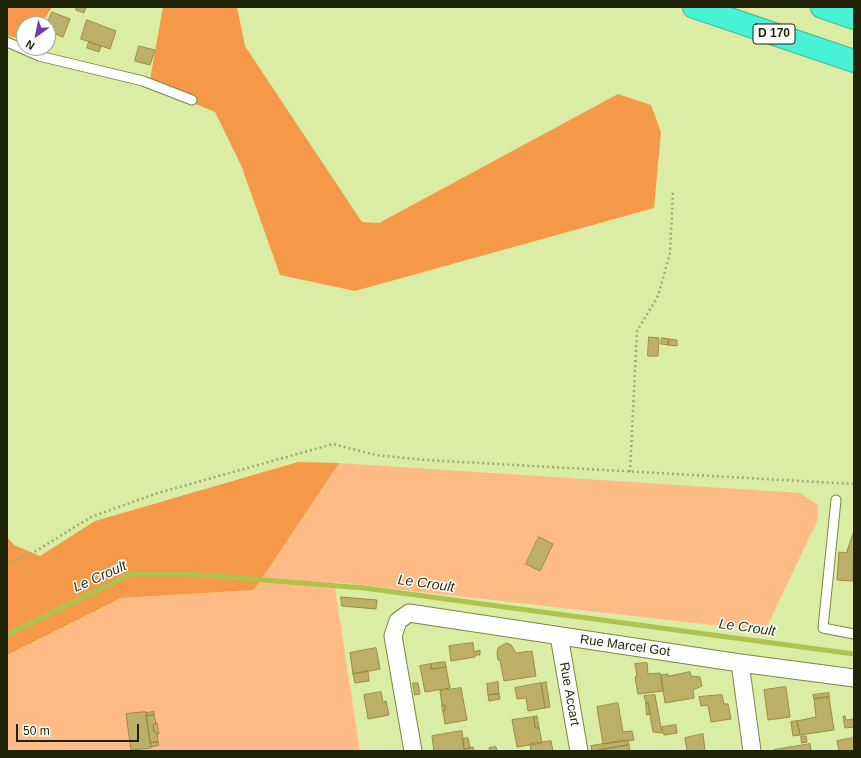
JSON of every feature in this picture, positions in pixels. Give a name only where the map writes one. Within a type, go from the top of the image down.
[{"type":"highway","name":"D 170","points":[[694,7],[854,62]]},
{"type":"highway","points":[[822,7],[854,18]]},
{"type":"street","name":"Rue Marcel Got","points":[[413,751],[393,636],[398,621],[408,613],[740,663],[854,678]]},
{"type":"street","name":"Rue Accart","points":[[559,636],[579,751]]},
{"type":"street","points":[[740,663],[752,751]]},
{"type":"lane","points":[[7,42],[39,56],[143,81],[192,100]]},
{"type":"lane","points":[[836,500],[823,628],[854,634]]},
{"type":"path","points":[[630,472],[636,332],[658,296],[670,253],[673,191]]},
{"type":"path","points":[[7,563],[31,554],[91,517],[158,493],[333,444],[376,455],[426,460],[854,484]]},
{"type":"shaded area","points":[[7,7],[52,7],[46,16],[16,16],[16,38],[7,36]]},
{"type":"shaded area","points":[[163,7],[237,7],[245,46],[362,222],[379,223],[618,94],[651,105],[661,132],[654,208],[355,291],[280,275],[241,165],[215,112],[149,85]]},
{"type":"shaded area","points":[[298,462],[339,463],[254,590],[121,598],[7,655],[7,537],[14,545],[40,556],[95,521]]},
{"type":"shaded area","points":[[339,463],[800,493],[818,505],[818,519],[765,631],[334,582],[360,751],[7,751],[7,655],[121,598],[254,590]]},
{"type":"building","points":[[77,7],[86,7],[84,13],[76,10]]},
{"type":"building","points":[[52,12],[70,19],[63,37],[56,34],[56,16],[50,16]]},
{"type":"building","points":[[87,20],[116,31],[110,49],[81,39]]},
{"type":"building","points":[[89,42],[101,46],[99,52],[87,48]]},
{"type":"building","points":[[139,46],[155,50],[150,65],[135,61]]},
{"type":"building","points":[[649,337],[659,338],[658,356],[648,356]]},
{"type":"building","points":[[662,338],[669,339],[668,345],[661,344]]},
{"type":"building","points":[[669,339],[677,340],[677,346],[668,345]]},
{"type":"building","points":[[854,531],[853,581],[837,580],[839,552],[846,553]]},
{"type":"building","points":[[539,537],[553,544],[540,571],[526,564]]},
{"type":"building","points":[[341,597],[377,600],[376,609],[342,606]]},
{"type":"building","points":[[473,643],[474,652],[480,650],[480,655],[451,661],[449,646]]},
{"type":"building","points":[[507,643],[511,645],[516,653],[532,651],[536,676],[504,681],[500,660],[498,660],[497,653],[498,648]]},
{"type":"building","points":[[376,648],[380,669],[353,674],[350,653]]},
{"type":"building","points":[[445,662],[446,667],[431,669],[431,664]]},
{"type":"building","points":[[647,663],[648,674],[660,673],[663,691],[638,694],[635,677],[637,676],[635,664]]},
{"type":"building","points":[[431,664],[431,669],[446,667],[450,688],[425,692],[420,666]]},
{"type":"building","points":[[368,671],[369,681],[355,683],[353,674]]},
{"type":"building","points":[[690,672],[691,676],[700,677],[702,686],[693,690],[694,698],[665,703],[661,675],[668,674],[668,676]]},
{"type":"building","points":[[498,682],[499,694],[488,695],[487,684]]},
{"type":"building","points":[[546,682],[550,707],[545,708],[541,684]]},
{"type":"building","points":[[413,683],[418,683],[420,694],[415,695]]},
{"type":"building","points":[[541,683],[545,708],[528,711],[526,698],[517,699],[515,688]]},
{"type":"building","points":[[786,687],[790,717],[768,720],[764,690]]},
{"type":"building","points":[[461,688],[467,720],[445,724],[443,711],[445,711],[445,705],[442,705],[440,691]]},
{"type":"building","points":[[381,692],[383,702],[386,701],[389,715],[368,719],[364,695]]},
{"type":"building","points":[[829,693],[829,697],[814,699],[813,695]]},
{"type":"building","points":[[499,694],[500,699],[489,701],[488,695]]},
{"type":"building","points":[[655,695],[662,733],[653,732],[648,703],[646,703],[644,696]]},
{"type":"building","points":[[722,695],[724,704],[728,704],[731,719],[711,722],[708,705],[701,706],[699,697]]},
{"type":"building","points":[[829,697],[834,730],[800,735],[797,721],[816,717],[814,699]]},
{"type":"building","points":[[618,703],[623,732],[632,731],[634,740],[603,744],[597,707]]},
{"type":"building","points":[[646,703],[648,703],[650,714],[647,715]]},
{"type":"building","points":[[442,705],[445,705],[445,711],[443,711]]},
{"type":"building","points":[[146,712],[151,748],[131,750],[126,714]]},
{"type":"building","points":[[154,712],[154,715],[146,716],[146,713]]},
{"type":"building","points":[[154,715],[156,723],[153,725],[154,732],[157,733],[158,742],[150,743],[146,716]]},
{"type":"building","points":[[537,716],[539,728],[535,728],[534,717]]},
{"type":"building","points":[[845,716],[846,720],[854,719],[854,727],[845,728],[843,717]]},
{"type":"building","points":[[534,717],[535,728],[539,728],[542,743],[517,747],[512,720]]},
{"type":"building","points":[[797,721],[800,735],[793,736],[791,722]]},
{"type":"building","points":[[156,723],[159,734],[154,732],[153,725]]},
{"type":"building","points":[[676,725],[677,733],[664,735],[662,727]]},
{"type":"building","points":[[462,731],[464,749],[473,747],[474,751],[434,751],[432,736]]},
{"type":"building","points":[[703,734],[705,751],[687,751],[685,738]]},
{"type":"building","points":[[801,736],[806,736],[807,742],[802,743]]},
{"type":"building","points":[[463,738],[468,738],[470,748],[464,749]]},
{"type":"building","points":[[854,738],[854,751],[839,751],[837,741]]},
{"type":"building","points":[[628,740],[629,745],[592,751],[591,746]]},
{"type":"building","points":[[551,741],[553,751],[531,751],[530,744]]},
{"type":"building","points":[[158,742],[159,745],[151,747],[150,743]]},
{"type":"building","points":[[810,744],[811,751],[774,751],[774,750]]},
{"type":"building","points":[[629,745],[630,751],[593,751]]},
{"type":"building","points":[[496,747],[497,750],[490,751],[489,748]]},
{"type":"waterway","name":"Le Croult","points":[[7,635],[130,574],[187,574],[364,588],[854,654]]}]
